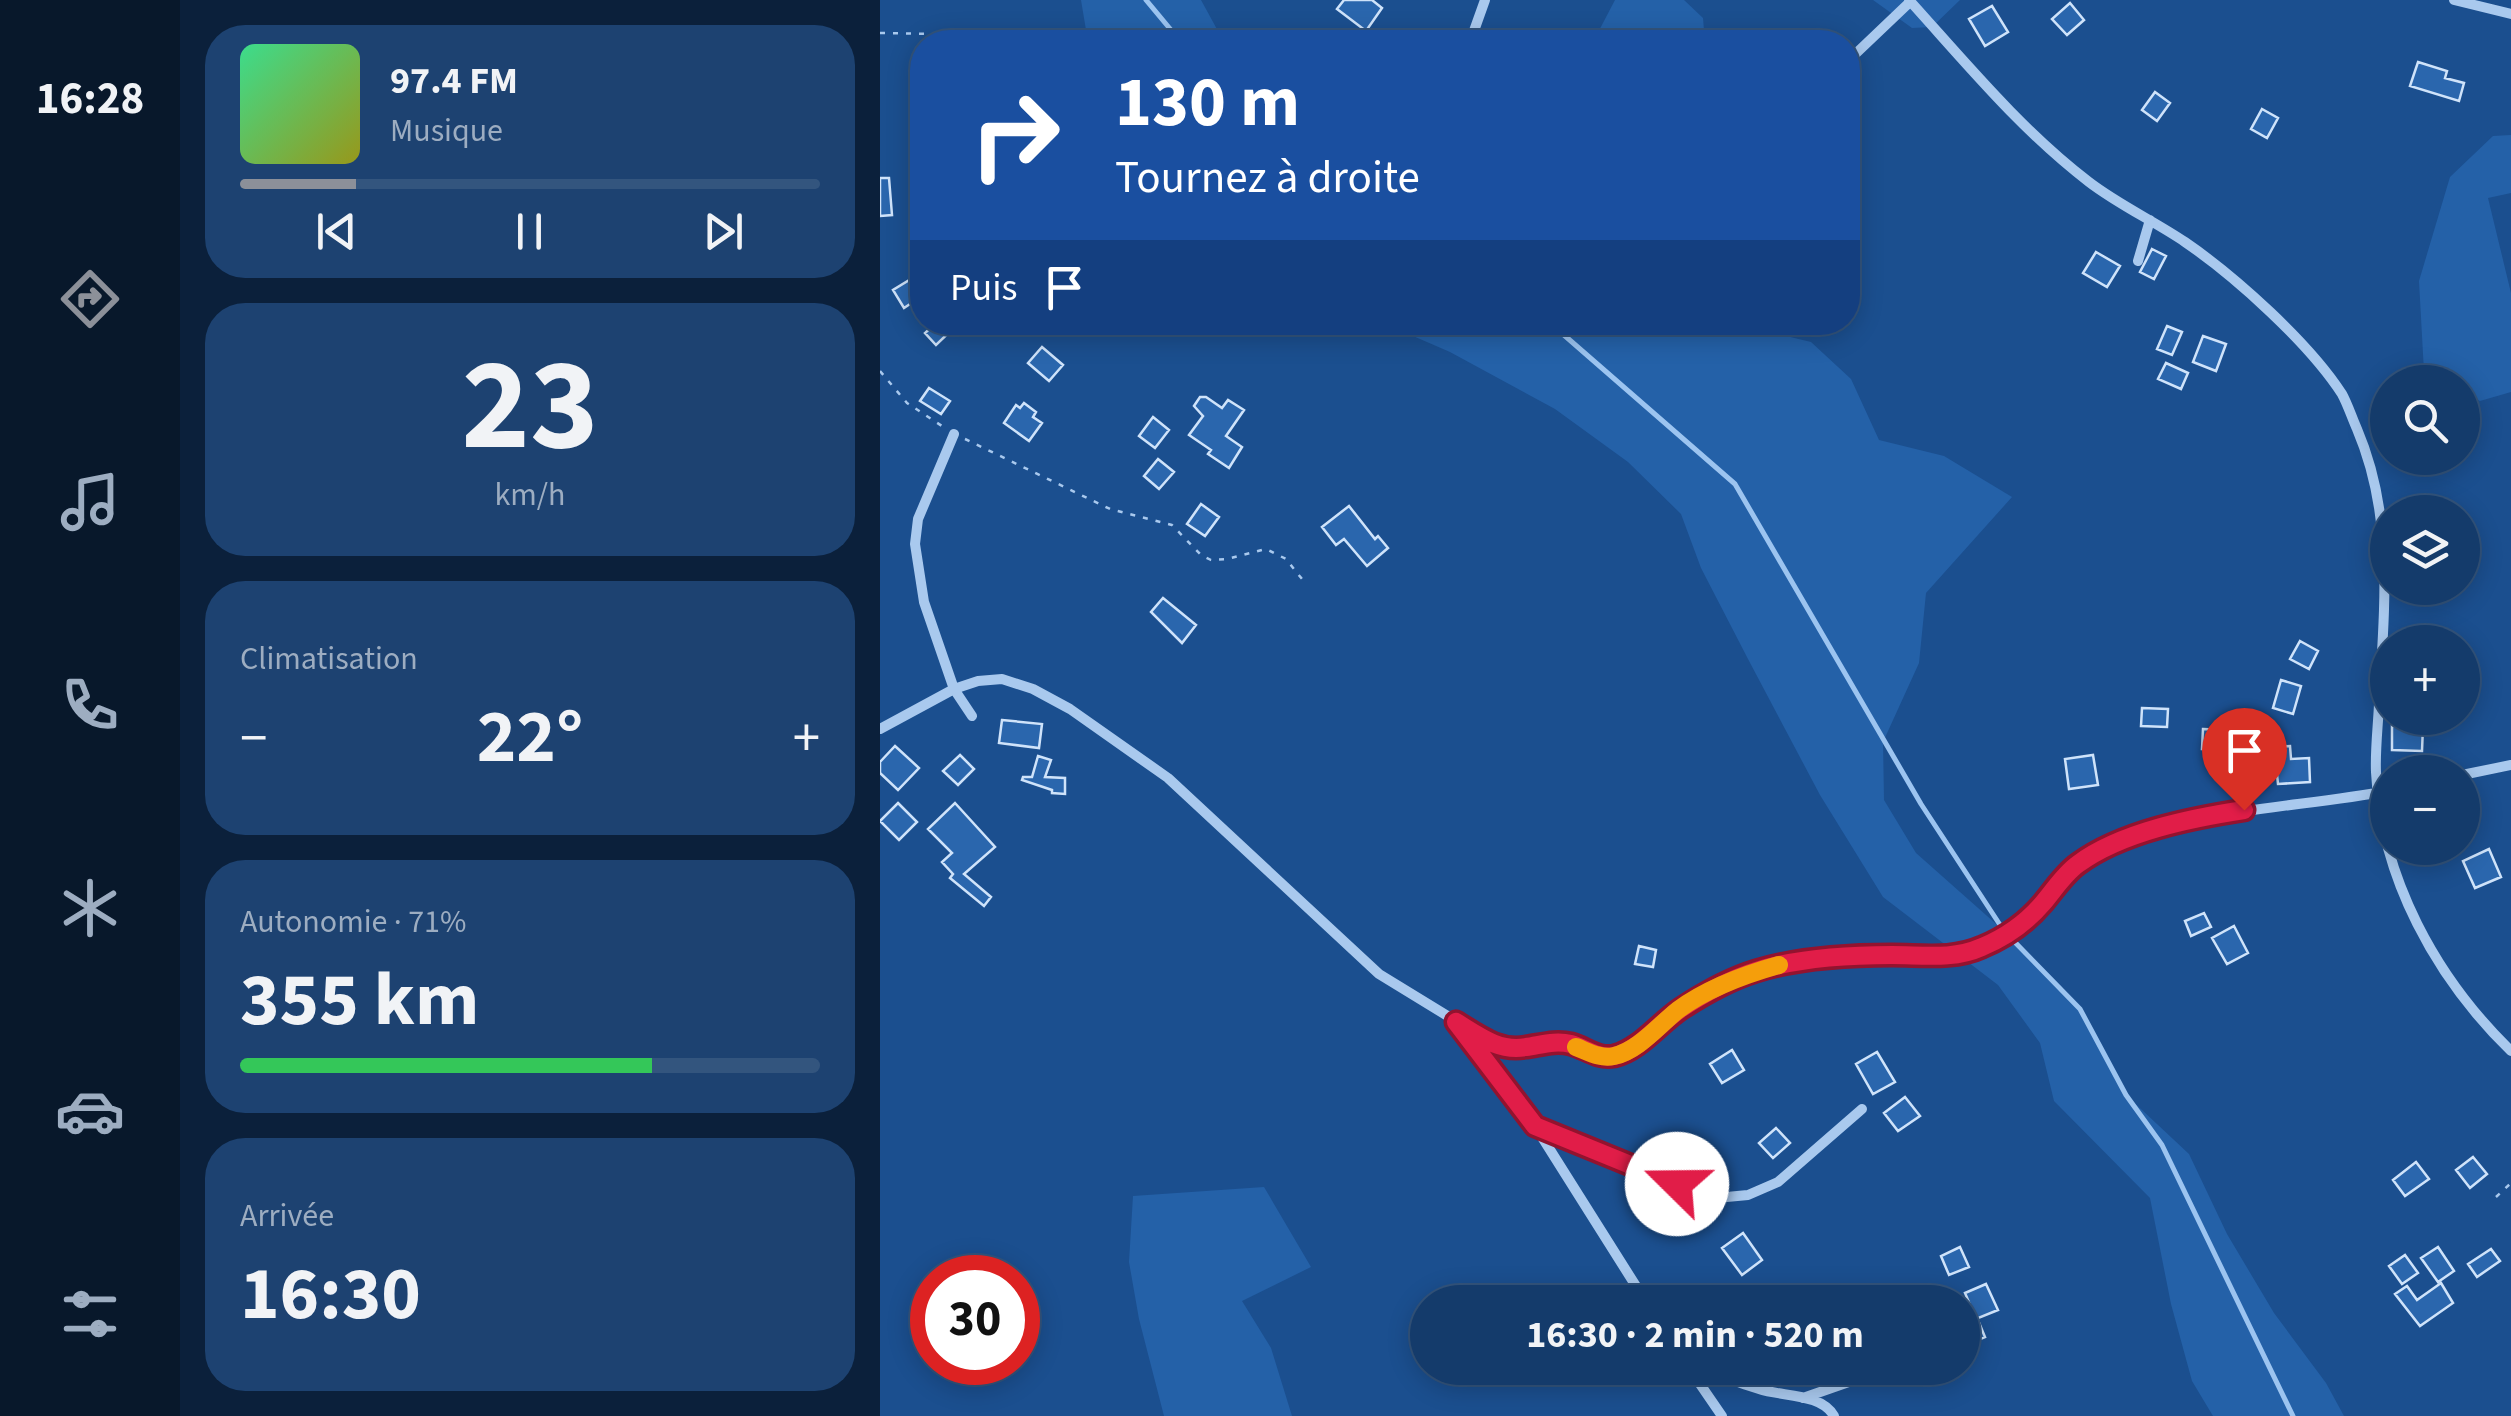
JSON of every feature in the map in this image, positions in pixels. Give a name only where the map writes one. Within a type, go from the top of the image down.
[{"type":"street","points":[[1474,30],[1485,0]]},
{"type":"street","points":[[2454,0],[2511,14]]},
{"type":"street","points":[[1860,49],[1910,1],[1973,73],[2058,158],[2094,186],[2187,244],[2243,288],[2306,351],[2342,395],[2370,458],[2384,519],[2382,755]]},
{"type":"street","points":[[2138,261],[2150,220]]},
{"type":"street","points":[[954,434],[918,519],[914,544],[924,602],[954,689],[972,716]]},
{"type":"street","points":[[880,729],[978,680],[1002,678],[1034,690],[1070,709],[1168,778],[1378,974],[1495,1045],[1511,1048],[1550,1042],[1571,1044],[1597,1056],[1610,1057],[1633,1046],[1680,1008],[1753,972],[1778,965],[1853,957],[1940,956],[1976,950],[2011,933],[2041,906],[2077,864],[2158,829],[2210,816],[2370,794]]},
{"type":"street","points":[[2480,772],[2511,766]]},
{"type":"street","points":[[2393,865],[2412,914],[2456,989],[2482,1023],[2511,1050]]},
{"type":"street","points":[[1456,1022],[1535,1126],[1635,1285]]},
{"type":"street","points":[[1535,1126],[1716,1198],[1748,1194],[1778,1182],[1862,1109]]},
{"type":"street","points":[[1701,1385],[1722,1416]]},
{"type":"street","points":[[1748,1385],[1802,1398],[1829,1408],[1834,1416]]},
{"type":"street","points":[[1802,1398],[1841,1385]]},
{"type":"path","points":[[880,33],[910,35]]},
{"type":"path","points":[[880,371],[907,404],[954,434],[1110,509],[1172,524],[1210,560],[1266,549],[1286,559],[1302,579]]},
{"type":"path","points":[[2496,1197],[2511,1183]]},
{"type":"shaded area","points":[[1081,0],[1201,0],[1217,30],[1086,30]]},
{"type":"shaded area","points":[[1615,0],[1684,0],[1703,18],[1704,30],[1599,30]]},
{"type":"shaded area","points":[[1873,0],[1960,0],[1932,27],[1912,28]]},
{"type":"shaded area","points":[[2511,135],[2511,193],[2488,198],[2511,293],[2511,392],[2480,401],[2480,365],[2424,365],[2419,281],[2450,177],[2493,136]]},
{"type":"shaded area","points":[[1411,335],[1782,335],[1811,342],[1851,379],[1879,440],[1944,456],[2012,497],[1926,593],[1919,663],[1883,742],[1884,800],[1916,853],[2004,931],[2080,1009],[2126,1095],[2189,1154],[2227,1234],[2274,1313],[2326,1383],[2344,1416],[2213,1416],[2192,1381],[2171,1304],[2150,1198],[2054,1101],[2040,1043],[1998,985],[1883,897],[1820,795],[1748,659],[1701,568],[1681,514],[1628,462],[1555,409]]},
{"type":"shaded area","points":[[1264,1187],[1311,1267],[1242,1301],[1271,1348],[1292,1416],[1164,1416],[1129,1262],[1133,1196]]},
{"type":"building","points":[[1344,0],[1372,0],[1382,8],[1367,30],[1337,9]]},
{"type":"building","points":[[2070,3],[2084,20],[2067,35],[2052,19]]},
{"type":"building","points":[[1992,6],[2008,32],[1985,46],[1969,19]]},
{"type":"building","points":[[2418,62],[2447,71],[2445,78],[2464,83],[2459,101],[2410,86]]},
{"type":"building","points":[[2155,92],[2170,103],[2157,121],[2142,110]]},
{"type":"building","points":[[2262,109],[2278,118],[2267,138],[2251,129]]},
{"type":"building","points":[[880,178],[889,178],[892,215],[880,216]]},
{"type":"building","points":[[2152,249],[2166,256],[2154,279],[2140,272]]},
{"type":"building","points":[[2096,252],[2120,266],[2107,287],[2083,273]]},
{"type":"building","points":[[910,280],[910,304],[904,308],[893,290]]},
{"type":"building","points":[[2167,326],[2182,332],[2172,355],[2157,349]]},
{"type":"building","points":[[927,335],[946,335],[936,345]]},
{"type":"building","points":[[2203,336],[2226,344],[2216,371],[2193,362]]},
{"type":"building","points":[[1042,347],[1063,365],[1049,381],[1028,363]]},
{"type":"building","points":[[2166,363],[2188,373],[2181,389],[2158,379]]},
{"type":"building","points":[[929,388],[950,401],[941,414],[920,401]]},
{"type":"building","points":[[1200,397],[1222,408],[1228,400],[1244,410],[1226,436],[1242,447],[1229,468],[1189,435],[1203,416],[1194,406]]},
{"type":"building","points":[[1024,403],[1042,423],[1029,441],[1004,423],[1016,405],[1020,408]]},
{"type":"building","points":[[1153,417],[1169,430],[1155,448],[1139,436]]},
{"type":"building","points":[[1158,459],[1174,472],[1159,489],[1144,476]]},
{"type":"building","points":[[1201,504],[1219,517],[1205,536],[1187,524]]},
{"type":"building","points":[[1349,506],[1375,539],[1378,536],[1388,548],[1367,566],[1344,539],[1336,545],[1322,527]]},
{"type":"building","points":[[1163,598],[1196,625],[1182,643],[1151,612]]},
{"type":"building","points":[[2300,641],[2318,651],[2309,669],[2290,659]]},
{"type":"building","points":[[2281,680],[2301,686],[2293,714],[2273,708]]},
{"type":"building","points":[[2142,708],[2168,709],[2167,727],[2141,726]]},
{"type":"building","points":[[1002,720],[1042,724],[1039,748],[999,743]]},
{"type":"building","points":[[2203,729],[2227,730],[2227,750],[2202,749]]},
{"type":"building","points":[[2392,735],[2423,735],[2422,751],[2392,750]]},
{"type":"building","points":[[895,746],[919,768],[898,790],[880,773],[880,762]]},
{"type":"building","points":[[2290,746],[2291,759],[2309,758],[2310,782],[2278,784],[2274,747]]},
{"type":"building","points":[[960,755],[974,769],[958,785],[943,771]]},
{"type":"building","points":[[2093,755],[2098,785],[2069,789],[2065,759]]},
{"type":"building","points":[[1038,756],[1051,760],[1045,777],[1065,778],[1065,794],[1052,793],[1022,780],[1032,777]]},
{"type":"building","points":[[898,803],[917,822],[899,840],[880,821]]},
{"type":"building","points":[[955,803],[995,847],[964,874],[991,897],[984,906],[950,878],[953,874],[942,862],[952,853],[928,829]]},
{"type":"building","points":[[2489,849],[2501,877],[2475,888],[2465,865],[2480,865],[2480,853]]},
{"type":"building","points":[[2204,913],[2211,927],[2191,936],[2185,921]]},
{"type":"building","points":[[2234,926],[2248,953],[2227,964],[2212,938]]},
{"type":"building","points":[[1639,946],[1656,950],[1653,967],[1635,964]]},
{"type":"building","points":[[1732,1050],[1744,1070],[1722,1083],[1710,1064]]},
{"type":"building","points":[[1877,1052],[1895,1082],[1873,1094],[1856,1064]]},
{"type":"building","points":[[1905,1097],[1920,1116],[1898,1131],[1884,1113]]},
{"type":"building","points":[[1776,1128],[1790,1143],[1773,1158],[1759,1143]]},
{"type":"building","points":[[2473,1157],[2487,1174],[2470,1188],[2456,1170]]},
{"type":"building","points":[[2416,1162],[2429,1179],[2405,1196],[2393,1180]]},
{"type":"building","points":[[1743,1233],[1762,1260],[1742,1275],[1722,1248]]},
{"type":"building","points":[[1960,1247],[1969,1267],[1949,1275],[1941,1256]]},
{"type":"building","points":[[2438,1247],[2454,1271],[2438,1282],[2421,1258]]},
{"type":"building","points":[[2491,1249],[2500,1261],[2477,1277],[2468,1264]]},
{"type":"building","points":[[2405,1255],[2418,1273],[2402,1284],[2389,1266]]},
{"type":"building","points":[[2441,1283],[2453,1303],[2420,1326],[2395,1294],[2407,1286],[2417,1300]]},
{"type":"building","points":[[1986,1284],[1998,1310],[1980,1317],[1980,1287]]},
{"type":"waterway","points":[[1146,0],[1171,30]]},
{"type":"waterway","points":[[1564,335],[1735,484],[1921,804],[2004,931],[2080,1009],[2126,1095],[2162,1145],[2293,1416]]},
{"type":"slow traffic","points":[[1576,1047],[1597,1056],[1622,1053],[1680,1008],[1725,983],[1779,965]]},
{"type":"route","points":[[1677,1184],[1535,1126],[1456,1022],[1495,1045],[1524,1048],[1550,1042],[1571,1044],[1597,1056],[1610,1057],[1643,1039],[1680,1008],[1753,972],[1778,965],[1853,957],[1926,957],[1976,950],[2011,933],[2041,906],[2077,864],[2100,851],[2158,829],[2244,810]]}]
